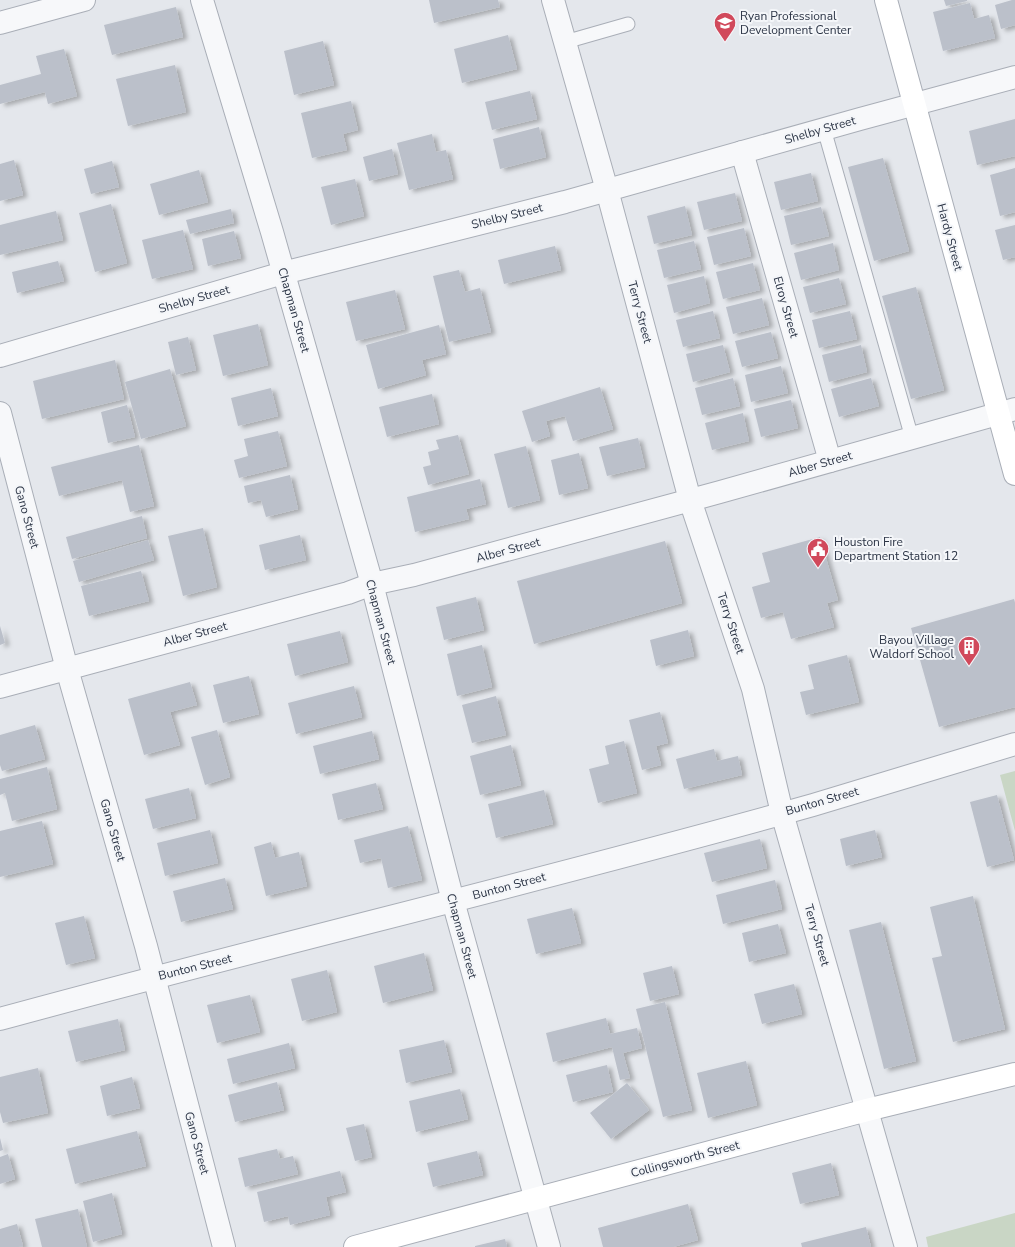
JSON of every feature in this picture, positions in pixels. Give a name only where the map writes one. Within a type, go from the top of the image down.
[{"type":"main road","name":"Hardy Street","points":[[886,0],[914,104],[1007,412],[1015,474]]},
{"type":"main road","name":"Collingsworth Street","points":[[355,1247],[867,1110],[1015,1074]]},
{"type":"street","points":[[0,23],[84,0]]},
{"type":"street","name":"Chapman Street","points":[[202,0],[283,273],[372,584],[452,901],[549,1247]]},
{"type":"street","name":"Terry Street","points":[[553,0],[607,190],[690,500],[753,689],[782,813],[906,1247]]},
{"type":"street","name":"Shelby Street","points":[[0,356],[283,273],[607,190],[1015,77]]},
{"type":"street","name":"Elroy Street","points":[[742,152],[830,461]]},
{"type":"street","name":"Alber Street","points":[[0,687],[348,593],[372,584],[414,575],[690,500],[1007,412]]},
{"type":"street","name":"Gano Street","points":[[0,413],[67,668],[154,977],[224,1247]]},
{"type":"street","name":"Bunton Street","points":[[0,1019],[154,977],[452,901],[782,813],[1015,744]]},
{"type":"lane","points":[[565,42],[628,24]]},
{"type":"lane","points":[[824,129],[912,438]]},
{"type":"green space","points":[[1015,771],[1015,831],[1000,775]]},
{"type":"green space","points":[[1015,1213],[1015,1247],[928,1247],[926,1237]]},
{"type":"building","points":[[429,0],[498,0],[500,7],[434,23]]},
{"type":"building","points":[[944,0],[967,0],[967,1],[946,6]]},
{"type":"building","points":[[1015,0],[1015,25],[1001,29],[995,5]]},
{"type":"building","points":[[970,3],[974,19],[989,15],[995,38],[943,51],[933,12]]},
{"type":"building","points":[[176,7],[183,37],[112,55],[104,25]]},
{"type":"building","points":[[508,35],[517,69],[462,83],[454,49]]},
{"type":"building","points":[[323,41],[334,85],[294,95],[284,51]]},
{"type":"building","points":[[64,49],[77,96],[48,104],[45,92],[0,104],[0,85],[41,74],[36,56]]},
{"type":"building","points":[[175,65],[186,112],[128,126],[116,79]]},
{"type":"building","points":[[530,91],[537,119],[492,130],[485,102]]},
{"type":"building","points":[[351,101],[358,130],[343,134],[347,150],[312,158],[301,113]]},
{"type":"building","points":[[1015,119],[1015,156],[977,165],[969,131]]},
{"type":"building","points":[[539,127],[546,157],[500,169],[493,139]]},
{"type":"building","points":[[432,134],[436,152],[446,150],[453,179],[409,190],[397,143]]},
{"type":"building","points":[[392,149],[398,174],[369,181],[363,157]]},
{"type":"building","points":[[883,158],[909,251],[874,261],[848,167]]},
{"type":"building","points":[[14,160],[23,195],[0,201],[0,164]]},
{"type":"building","points":[[112,161],[119,187],[91,194],[84,169]]},
{"type":"building","points":[[1015,168],[1015,212],[1000,216],[990,175]]},
{"type":"building","points":[[199,170],[208,202],[159,215],[150,184]]},
{"type":"building","points":[[811,173],[818,201],[781,210],[774,182]]},
{"type":"building","points":[[355,179],[364,216],[331,225],[321,187]]},
{"type":"building","points":[[735,193],[742,221],[704,230],[697,202]]},
{"type":"building","points":[[111,204],[127,263],[95,272],[79,213]]},
{"type":"building","points":[[685,206],[692,235],[654,244],[647,216]]},
{"type":"building","points":[[821,207],[829,236],[791,245],[784,216]]},
{"type":"building","points":[[231,209],[234,223],[190,234],[186,220]]},
{"type":"building","points":[[56,211],[63,240],[0,255],[0,225]]},
{"type":"building","points":[[1015,225],[1015,257],[1003,260],[995,230]]},
{"type":"building","points":[[744,228],[751,256],[714,265],[707,237]]},
{"type":"building","points":[[183,230],[193,269],[152,279],[142,240]]},
{"type":"building","points":[[234,231],[241,258],[208,266],[202,239]]},
{"type":"building","points":[[694,241],[701,269],[664,278],[657,250]]},
{"type":"building","points":[[833,243],[839,270],[801,280],[794,253]]},
{"type":"building","points":[[555,246],[561,270],[504,284],[498,260]]},
{"type":"building","points":[[58,261],[64,281],[17,293],[12,272]]},
{"type":"building","points":[[753,263],[760,290],[723,299],[716,272]]},
{"type":"building","points":[[459,270],[465,292],[480,288],[491,332],[449,342],[433,276]]},
{"type":"building","points":[[704,276],[710,303],[674,313],[667,285]]},
{"type":"building","points":[[839,278],[846,304],[810,313],[803,287]]},
{"type":"building","points":[[916,287],[944,390],[911,399],[882,296]]},
{"type":"building","points":[[395,290],[405,329],[356,341],[346,302]]},
{"type":"building","points":[[762,298],[769,325],[733,334],[726,307]]},
{"type":"building","points":[[713,311],[720,338],[683,347],[676,320]]},
{"type":"building","points":[[850,311],[857,339],[819,348],[812,320]]},
{"type":"building","points":[[258,324],[268,365],[223,376],[213,335]]},
{"type":"building","points":[[439,325],[446,354],[422,360],[426,375],[378,389],[366,345]]},
{"type":"building","points":[[771,332],[778,358],[742,367],[735,341]]},
{"type":"building","points":[[188,337],[196,370],[176,375],[168,342]]},
{"type":"building","points":[[723,345],[730,372],[693,382],[686,354]]},
{"type":"building","points":[[861,345],[867,372],[829,382],[822,355]]},
{"type":"building","points":[[115,360],[124,399],[42,419],[33,381]]},
{"type":"building","points":[[781,366],[788,393],[751,402],[745,375]]},
{"type":"building","points":[[170,369],[186,426],[141,439],[125,382]]},
{"type":"building","points":[[733,378],[740,406],[702,415],[695,388]]},
{"type":"building","points":[[871,378],[879,406],[839,417],[831,389]]},
{"type":"building","points":[[600,387],[613,429],[573,441],[565,416],[546,421],[550,436],[532,442],[522,411]]},
{"type":"building","points":[[271,388],[278,416],[238,426],[231,398]]},
{"type":"building","points":[[432,394],[439,424],[387,437],[379,407]]},
{"type":"building","points":[[791,400],[798,428],[761,437],[754,409]]},
{"type":"building","points":[[127,405],[135,437],[108,443],[101,412]]},
{"type":"building","points":[[743,413],[749,441],[712,450],[705,423]]},
{"type":"building","points":[[278,431],[287,466],[239,478],[234,460],[248,456],[244,439]]},
{"type":"building","points":[[458,435],[469,474],[428,485],[423,467],[431,465],[428,452],[439,449],[436,440]]},
{"type":"building","points":[[638,438],[645,467],[607,476],[599,447]]},
{"type":"building","points":[[139,445],[154,506],[130,512],[122,480],[59,496],[51,467]]},
{"type":"building","points":[[526,446],[540,500],[508,508],[494,454]]},
{"type":"building","points":[[579,453],[588,488],[559,495],[551,460]]},
{"type":"building","points":[[290,475],[298,509],[266,517],[261,500],[248,503],[244,486]]},
{"type":"building","points":[[480,479],[486,504],[466,509],[469,519],[415,532],[407,497]]},
{"type":"building","points":[[142,516],[147,538],[72,559],[66,537]]},
{"type":"building","points":[[203,528],[217,587],[183,596],[168,536]]},
{"type":"building","points":[[300,535],[306,560],[265,570],[259,545]]},
{"type":"building","points":[[820,537],[838,600],[827,603],[834,627],[791,639],[783,612],[761,618],[752,587],[770,582],[762,553]]},
{"type":"building","points":[[148,540],[154,560],[79,582],[73,561]]},
{"type":"building","points":[[665,541],[682,603],[534,644],[517,581]]},
{"type":"building","points":[[141,571],[149,601],[89,616],[81,586]]},
{"type":"building","points":[[476,597],[484,630],[444,640],[436,607]]},
{"type":"building","name":"Bayou Village Waldorf School","points":[[1014,599],[1015,707],[939,727],[911,628]]},
{"type":"building","points":[[0,626],[5,643],[0,645]]},
{"type":"building","points":[[688,630],[694,656],[656,666],[650,640]]},
{"type":"building","points":[[340,631],[348,662],[295,676],[287,644]]},
{"type":"building","points":[[482,645],[492,687],[457,696],[447,654]]},
{"type":"building","points":[[847,655],[859,702],[806,715],[800,692],[814,689],[808,665]]},
{"type":"building","points":[[249,676],[259,714],[223,723],[213,685]]},
{"type":"building","points":[[190,682],[197,705],[170,712],[180,745],[144,755],[128,699]]},
{"type":"building","points":[[354,686],[362,717],[296,734],[288,703]]},
{"type":"building","points":[[496,696],[506,735],[472,743],[462,705]]},
{"type":"building","points":[[660,712],[668,743],[656,746],[661,765],[642,770],[629,720]]},
{"type":"building","points":[[35,725],[45,759],[2,771],[0,765],[0,735]]},
{"type":"building","points":[[217,730],[230,777],[205,785],[191,737]]},
{"type":"building","points":[[372,731],[379,759],[320,774],[313,746]]},
{"type":"building","points":[[624,741],[637,793],[598,803],[589,769],[609,764],[605,746]]},
{"type":"building","points":[[511,745],[521,785],[480,795],[470,756]]},
{"type":"building","points":[[714,749],[717,761],[738,756],[742,775],[684,789],[676,759]]},
{"type":"building","points":[[47,767],[57,809],[12,821],[5,793],[0,795],[0,779]]},
{"type":"building","points":[[376,783],[383,809],[338,820],[332,794]]},
{"type":"building","points":[[189,788],[196,818],[153,829],[145,799]]},
{"type":"building","points":[[544,790],[553,824],[496,838],[488,804]]},
{"type":"building","points":[[997,795],[1014,860],[987,867],[970,802]]},
{"type":"building","points":[[42,821],[53,864],[0,877],[0,831]]},
{"type":"building","points":[[408,826],[422,880],[388,888],[381,858],[360,863],[354,840]]},
{"type":"building","points":[[210,830],[218,863],[165,876],[157,843]]},
{"type":"building","points":[[875,830],[882,857],[846,866],[840,839]]},
{"type":"building","points":[[760,839],[767,868],[712,882],[704,853]]},
{"type":"building","points":[[271,842],[275,858],[299,852],[307,886],[266,896],[254,847]]},
{"type":"building","points":[[225,878],[233,909],[181,922],[173,891]]},
{"type":"building","points":[[775,880],[782,909],[723,924],[716,895]]},
{"type":"building","points":[[973,896],[1005,1029],[953,1042],[932,958],[942,956],[930,907]]},
{"type":"building","points":[[572,908],[581,943],[536,954],[527,919]]},
{"type":"building","points":[[84,916],[95,958],[66,965],[55,923]]},
{"type":"building","points":[[881,922],[916,1061],[884,1069],[849,930]]},
{"type":"building","points":[[778,924],[786,953],[749,962],[742,933]]},
{"type":"building","points":[[424,953],[433,990],[383,1003],[374,966]]},
{"type":"building","points":[[672,966],[679,994],[650,1001],[643,973]]},
{"type":"building","points":[[327,970],[337,1012],[302,1021],[291,979]]},
{"type":"building","points":[[794,984],[802,1014],[762,1024],[754,994]]},
{"type":"building","points":[[250,995],[260,1032],[217,1043],[207,1005]]},
{"type":"building","points":[[665,1002],[692,1110],[663,1117],[636,1009]]},
{"type":"building","points":[[606,1018],[610,1034],[637,1028],[642,1048],[623,1053],[630,1078],[620,1080],[612,1047],[553,1062],[546,1033]]},
{"type":"building","points":[[118,1019],[125,1050],[76,1062],[68,1031]]},
{"type":"building","points":[[444,1040],[452,1072],[406,1083],[399,1050]]},
{"type":"building","points":[[289,1043],[295,1068],[233,1084],[227,1059]]},
{"type":"building","points":[[746,1061],[757,1105],[708,1118],[697,1073]]},
{"type":"building","points":[[607,1065],[613,1092],[573,1102],[566,1075]]},
{"type":"building","points":[[38,1068],[48,1113],[3,1123],[0,1112],[0,1077]]},
{"type":"building","points":[[132,1077],[140,1108],[107,1116],[100,1086]]},
{"type":"building","points":[[277,1082],[284,1110],[235,1122],[228,1095]]},
{"type":"building","points":[[627,1083],[649,1110],[611,1139],[590,1113]]},
{"type":"building","points":[[460,1089],[468,1119],[416,1132],[409,1101]]},
{"type":"building","points":[[364,1124],[372,1157],[355,1161],[346,1128]]},
{"type":"building","points":[[137,1131],[146,1166],[75,1184],[66,1149]]},
{"type":"building","points":[[0,1138],[3,1150],[0,1151]]},
{"type":"building","points":[[277,1149],[280,1159],[293,1156],[298,1174],[245,1187],[238,1158]]},
{"type":"building","points":[[477,1151],[483,1175],[433,1187],[427,1163]]},
{"type":"building","points":[[8,1154],[15,1179],[0,1184],[0,1157]]},
{"type":"building","points":[[831,1163],[839,1195],[800,1204],[792,1173]]},
{"type":"building","points":[[340,1171],[346,1192],[326,1197],[330,1215],[290,1225],[288,1216],[264,1222],[257,1192]]},
{"type":"building","points":[[112,1193],[122,1234],[93,1242],[83,1201]]},
{"type":"building","points":[[688,1204],[698,1240],[673,1247],[603,1247],[598,1228]]},
{"type":"building","points":[[78,1209],[87,1247],[42,1247],[35,1219]]},
{"type":"building","points":[[17,1224],[23,1246],[0,1247],[0,1229]]},
{"type":"building","points":[[866,1227],[871,1247],[802,1247],[801,1243]]},
{"type":"building","points":[[505,1239],[507,1247],[475,1247],[475,1246]]},
{"type":"place","name":"Ryan Professional Development Center","points":[[725,42]]},
{"type":"place","name":"Houston Fire Department Station 12","points":[[818,568]]},
{"type":"place","name":"Bayou Village Waldorf School","points":[[969,666]]}]
